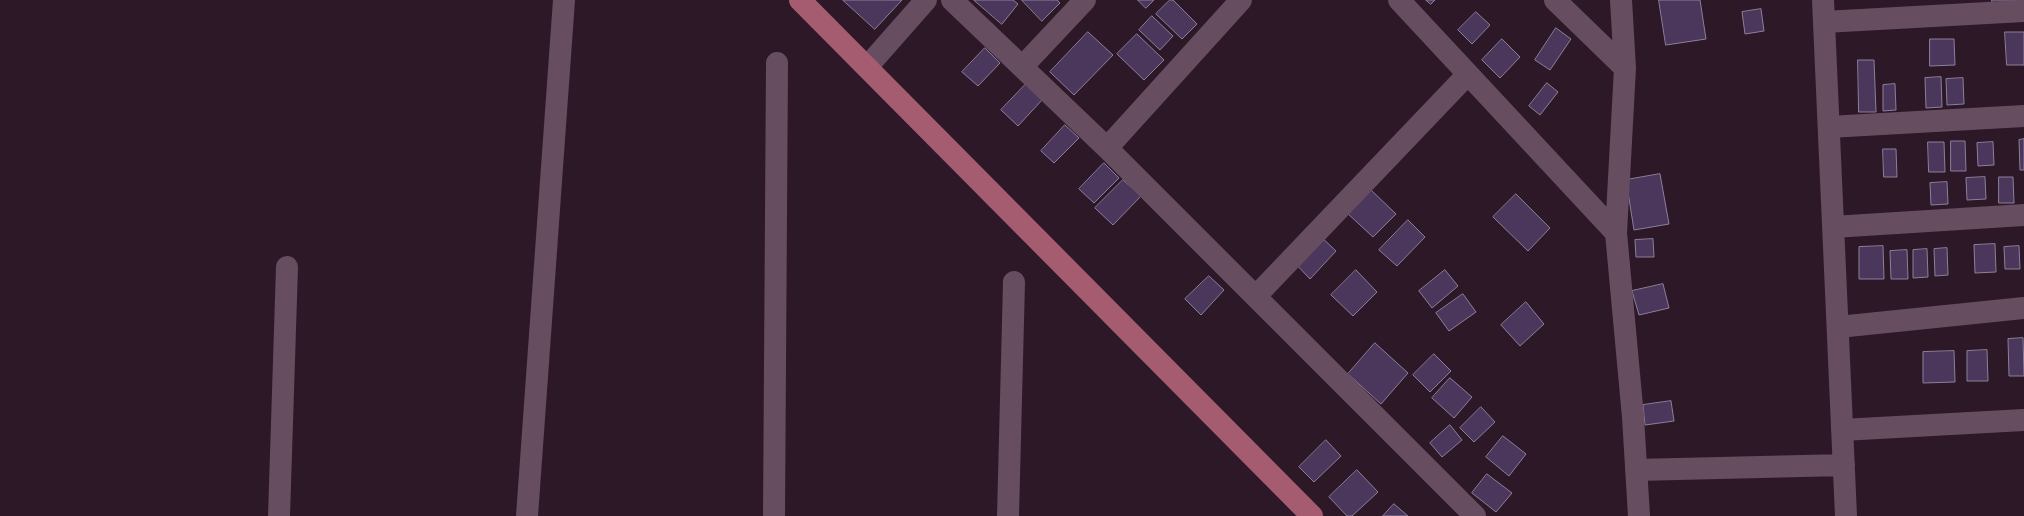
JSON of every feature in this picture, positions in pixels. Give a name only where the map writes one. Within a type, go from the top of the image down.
[{"type":"main road","points":[[800,0],[1312,516]]},
{"type":"street","points":[[526,516],[564,0]]},
{"type":"street","points":[[867,67],[926,0]]},
{"type":"street","points":[[952,0],[1107,148],[1475,516]]},
{"type":"street","points":[[1022,67],[1085,0]]},
{"type":"street","points":[[1107,148],[1241,0]]},
{"type":"street","points":[[1399,0],[1616,233]]},
{"type":"street","points":[[1555,0],[1625,68]]},
{"type":"street","points":[[1621,0],[1625,68],[1616,233],[1639,516]]},
{"type":"street","points":[[1824,0],[1846,516]]},
{"type":"street","points":[[1824,22],[2024,11]]},
{"type":"street","points":[[774,516],[777,63]]},
{"type":"street","points":[[1256,296],[1468,74]]},
{"type":"street","points":[[1829,127],[2024,116]]},
{"type":"street","points":[[1833,227],[2024,214]]},
{"type":"street","points":[[279,516],[287,267]]},
{"type":"street","points":[[1008,516],[1014,282]]},
{"type":"street","points":[[1838,327],[2024,308]]},
{"type":"street","points":[[1842,430],[2024,420]]},
{"type":"street","points":[[1636,470],[1844,466]]},
{"type":"building","points":[[843,0],[902,0],[875,29]]},
{"type":"building","points":[[974,0],[1013,0],[1018,4],[1002,24]]},
{"type":"building","points":[[1022,0],[1057,0],[1060,3],[1042,21]]},
{"type":"building","points":[[1138,0],[1154,0],[1146,8]]},
{"type":"building","points":[[1170,0],[1173,0],[1197,24],[1182,39],[1156,14]]},
{"type":"building","points":[[1426,0],[1435,0],[1431,4]]},
{"type":"building","points":[[1659,0],[1700,0],[1706,39],[1666,45]]},
{"type":"building","points":[[1992,0],[2024,0],[2024,1],[1993,5]]},
{"type":"building","points":[[1761,9],[1764,31],[1745,34],[1742,12]]},
{"type":"building","points":[[1476,12],[1490,25],[1472,44],[1458,30]]},
{"type":"building","points":[[1152,16],[1173,36],[1160,50],[1139,30]]},
{"type":"building","points":[[1556,28],[1571,39],[1550,70],[1535,60]]},
{"type":"building","points":[[1088,32],[1113,55],[1074,95],[1050,72]]},
{"type":"building","points":[[2005,32],[2024,32],[2024,65],[2007,65]]},
{"type":"building","points":[[1137,34],[1164,60],[1144,80],[1117,54]]},
{"type":"building","points":[[1502,39],[1520,57],[1500,78],[1482,60]]},
{"type":"building","points":[[1930,39],[1954,39],[1955,65],[1930,66]]},
{"type":"building","points":[[985,48],[1000,63],[978,86],[962,72]]},
{"type":"building","points":[[1858,60],[1874,60],[1876,112],[1859,112]]},
{"type":"building","points":[[1941,77],[1942,107],[1926,108],[1925,78]]},
{"type":"building","points":[[1963,78],[1964,104],[1947,105],[1946,79]]},
{"type":"building","points":[[1547,83],[1558,92],[1540,115],[1529,106]]},
{"type":"building","points":[[1026,84],[1042,100],[1018,126],[1001,110]]},
{"type":"building","points":[[1895,84],[1896,110],[1883,111],[1883,85]]},
{"type":"building","points":[[1065,125],[1079,138],[1054,163],[1041,151]]},
{"type":"building","points":[[2024,139],[2024,170],[2020,170],[2019,140]]},
{"type":"building","points":[[1951,141],[1965,141],[1966,171],[1951,171]]},
{"type":"building","points":[[1928,142],[1944,142],[1945,172],[1929,172]]},
{"type":"building","points":[[1993,142],[1994,165],[1978,166],[1977,143]]},
{"type":"building","points":[[1883,149],[1896,149],[1897,177],[1884,177]]},
{"type":"building","points":[[1104,163],[1119,178],[1094,203],[1079,189]]},
{"type":"building","points":[[1660,174],[1669,224],[1634,230],[1626,180]]},
{"type":"building","points":[[1985,177],[1986,199],[1967,200],[1966,178]]},
{"type":"building","points":[[1999,177],[2013,177],[2014,203],[1999,203]]},
{"type":"building","points":[[1123,180],[1141,196],[1113,225],[1095,208]]},
{"type":"building","points":[[1947,182],[1948,204],[1931,205],[1930,183]]},
{"type":"building","points":[[1370,189],[1396,214],[1373,237],[1347,213]]},
{"type":"building","points":[[1516,194],[1550,228],[1528,251],[1493,217]]},
{"type":"building","points":[[1408,220],[1425,237],[1397,266],[1379,250]]},
{"type":"building","points":[[1319,235],[1336,251],[1310,279],[1293,261]]},
{"type":"building","points":[[1653,239],[1654,257],[1636,257],[1635,240]]},
{"type":"building","points":[[1995,244],[1996,272],[1975,273],[1974,245]]},
{"type":"building","points":[[1883,246],[1884,279],[1859,279],[1859,247]]},
{"type":"building","points":[[2019,246],[2020,269],[2005,269],[2004,247]]},
{"type":"building","points":[[1947,248],[1948,275],[1935,276],[1934,249]]},
{"type":"building","points":[[1927,249],[1928,277],[1913,278],[1913,250]]},
{"type":"building","points":[[1907,250],[1908,279],[1891,279],[1890,251]]},
{"type":"building","points":[[1356,270],[1377,292],[1353,316],[1331,295]]},
{"type":"building","points":[[1445,270],[1458,286],[1432,308],[1419,291]]},
{"type":"building","points":[[1209,276],[1224,290],[1201,315],[1185,299]]},
{"type":"building","points":[[1663,284],[1669,308],[1639,315],[1632,291]]},
{"type":"building","points":[[1463,294],[1476,312],[1449,331],[1436,313]]},
{"type":"building","points":[[1526,302],[1544,324],[1520,346],[1501,325]]},
{"type":"building","points":[[2023,338],[2024,376],[2009,376],[2008,339]]},
{"type":"building","points":[[1375,343],[1408,373],[1381,404],[1348,374]]},
{"type":"building","points":[[1987,350],[1988,381],[1967,381],[1967,351]]},
{"type":"building","points":[[1954,351],[1955,382],[1923,383],[1923,352]]},
{"type":"building","points":[[1434,354],[1451,371],[1430,392],[1413,375]]},
{"type":"building","points":[[1450,378],[1472,397],[1454,418],[1432,398]]},
{"type":"building","points":[[1671,401],[1674,421],[1645,425],[1643,405]]},
{"type":"building","points":[[1481,407],[1495,422],[1474,442],[1460,428]]},
{"type":"building","points":[[1450,425],[1462,440],[1442,457],[1430,443]]},
{"type":"building","points":[[1503,436],[1526,454],[1509,476],[1486,457]]},
{"type":"building","points":[[1326,440],[1341,456],[1314,482],[1299,467]]},
{"type":"building","points":[[1357,470],[1378,492],[1352,516],[1347,516],[1329,497]]},
{"type":"building","points":[[1487,474],[1512,493],[1496,512],[1472,493]]},
{"type":"building","points":[[1394,504],[1408,516],[1383,516]]}]
